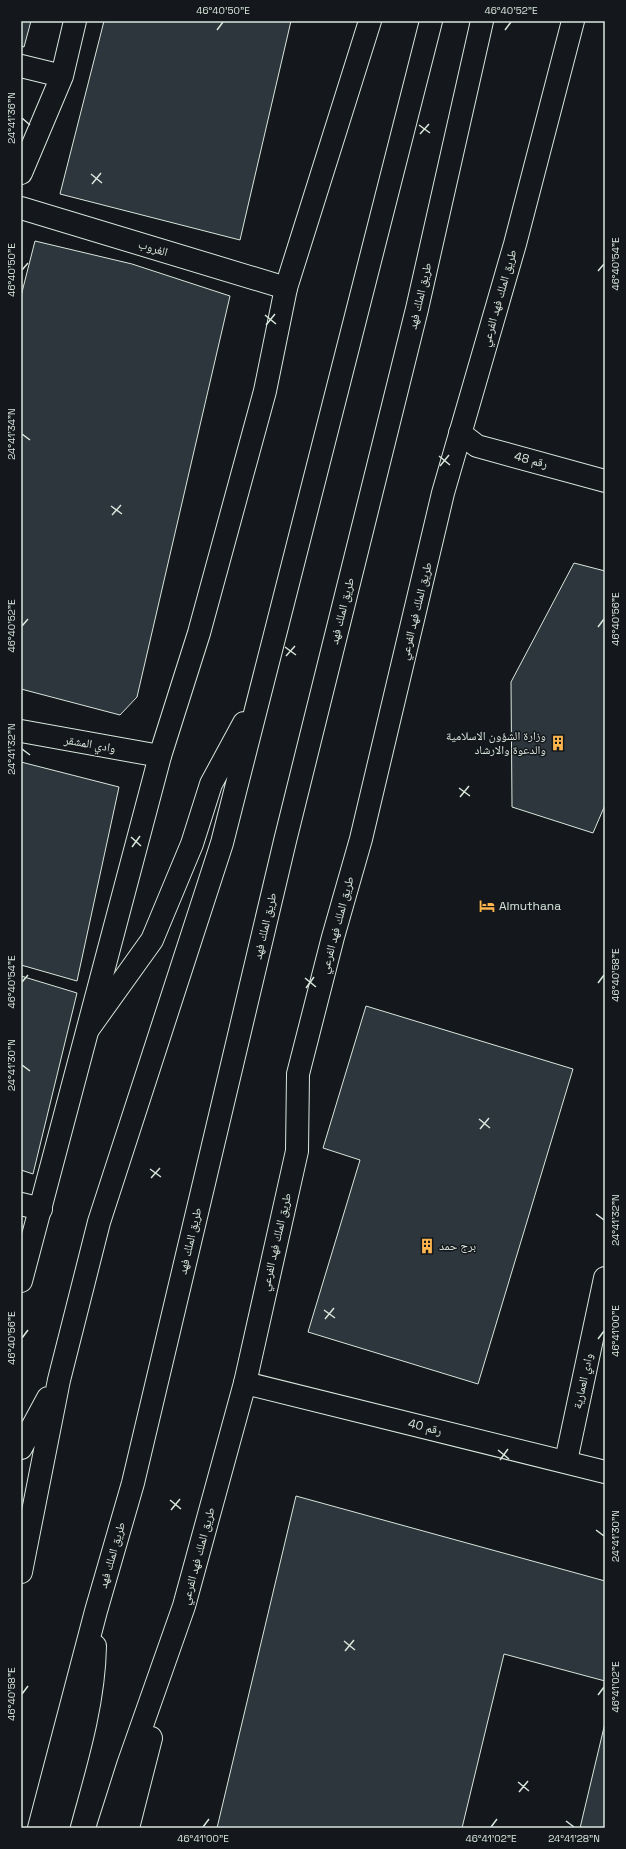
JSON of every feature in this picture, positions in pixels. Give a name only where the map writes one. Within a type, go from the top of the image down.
[{"type":"main road","points":[[21,173],[62,76],[75,21]]},
{"type":"main road","points":[[21,1281],[31,1207],[89,1028],[160,756],[199,633],[262,405],[286,288],[370,21]]},
{"type":"main road","points":[[21,1572],[59,1380],[99,1222],[222,844],[432,21]]},
{"type":"main road","name":"طريق الملك فهد","points":[[39,1828],[96,1611],[133,1483],[283,848],[417,310],[482,21]]},
{"type":"main road","name":"طريق الملك فهد الفرعي","points":[[108,1828],[128,1765],[184,1606],[245,1383],[297,1151],[298,1074],[333,936],[361,839],[443,493],[515,244],[573,21]]},
{"type":"main road","points":[[21,66],[62,76]]},
{"type":"main road","name":"الغروب","points":[[21,208],[286,288]]},
{"type":"main road","name":"رقم 48","points":[[460,433],[476,446],[605,481]]},
{"type":"main road","points":[[89,1028],[152,940],[192,844],[211,784],[259,696]]},
{"type":"main road","name":"وادي المشقر","points":[[21,731],[160,756]]},
{"type":"main road","name":"وادي العمارية","points":[[566,1461],[605,1278]]},
{"type":"main road","points":[[21,1448],[59,1380]]},
{"type":"main road","name":"رقم 40","points":[[245,1383],[566,1461],[605,1472]]},
{"type":"main road","points":[[128,1828],[184,1606]]},
{"type":"main road","points":[[58,1828],[81,1742],[95,1675],[96,1611]]},
{"type":"building","points":[[21,21],[31,21],[24,47],[21,46]]},
{"type":"building","points":[[104,21],[291,21],[240,240],[60,194]]},
{"type":"building","points":[[35,241],[132,264],[230,296],[137,697],[120,715],[21,689],[21,296]]},
{"type":"building","name":"وزارة الشؤون الاسلامية والدعوة والارشاد","points":[[574,563],[605,571],[605,805],[593,833],[512,807],[511,682]]},
{"type":"building","points":[[21,762],[119,787],[77,981],[21,965]]},
{"type":"building","points":[[21,976],[77,993],[33,1174],[21,1170]]},
{"type":"building","name":"برج حمد","points":[[366,1006],[573,1069],[478,1384],[308,1332],[360,1160],[323,1148]]},
{"type":"building","points":[[296,1496],[605,1581],[605,1681],[504,1654],[462,1828],[217,1828]]},
{"type":"building","points":[[605,1723],[605,1828],[580,1828]]},
{"type":"place","name":"وزارة الشؤون الاسلامية والدعوة والارشاد","points":[[558,743]]},
{"type":"place","name":"Almuthana","points":[[487,906]]},
{"type":"place","name":"برج حمد","points":[[427,1246]]}]
